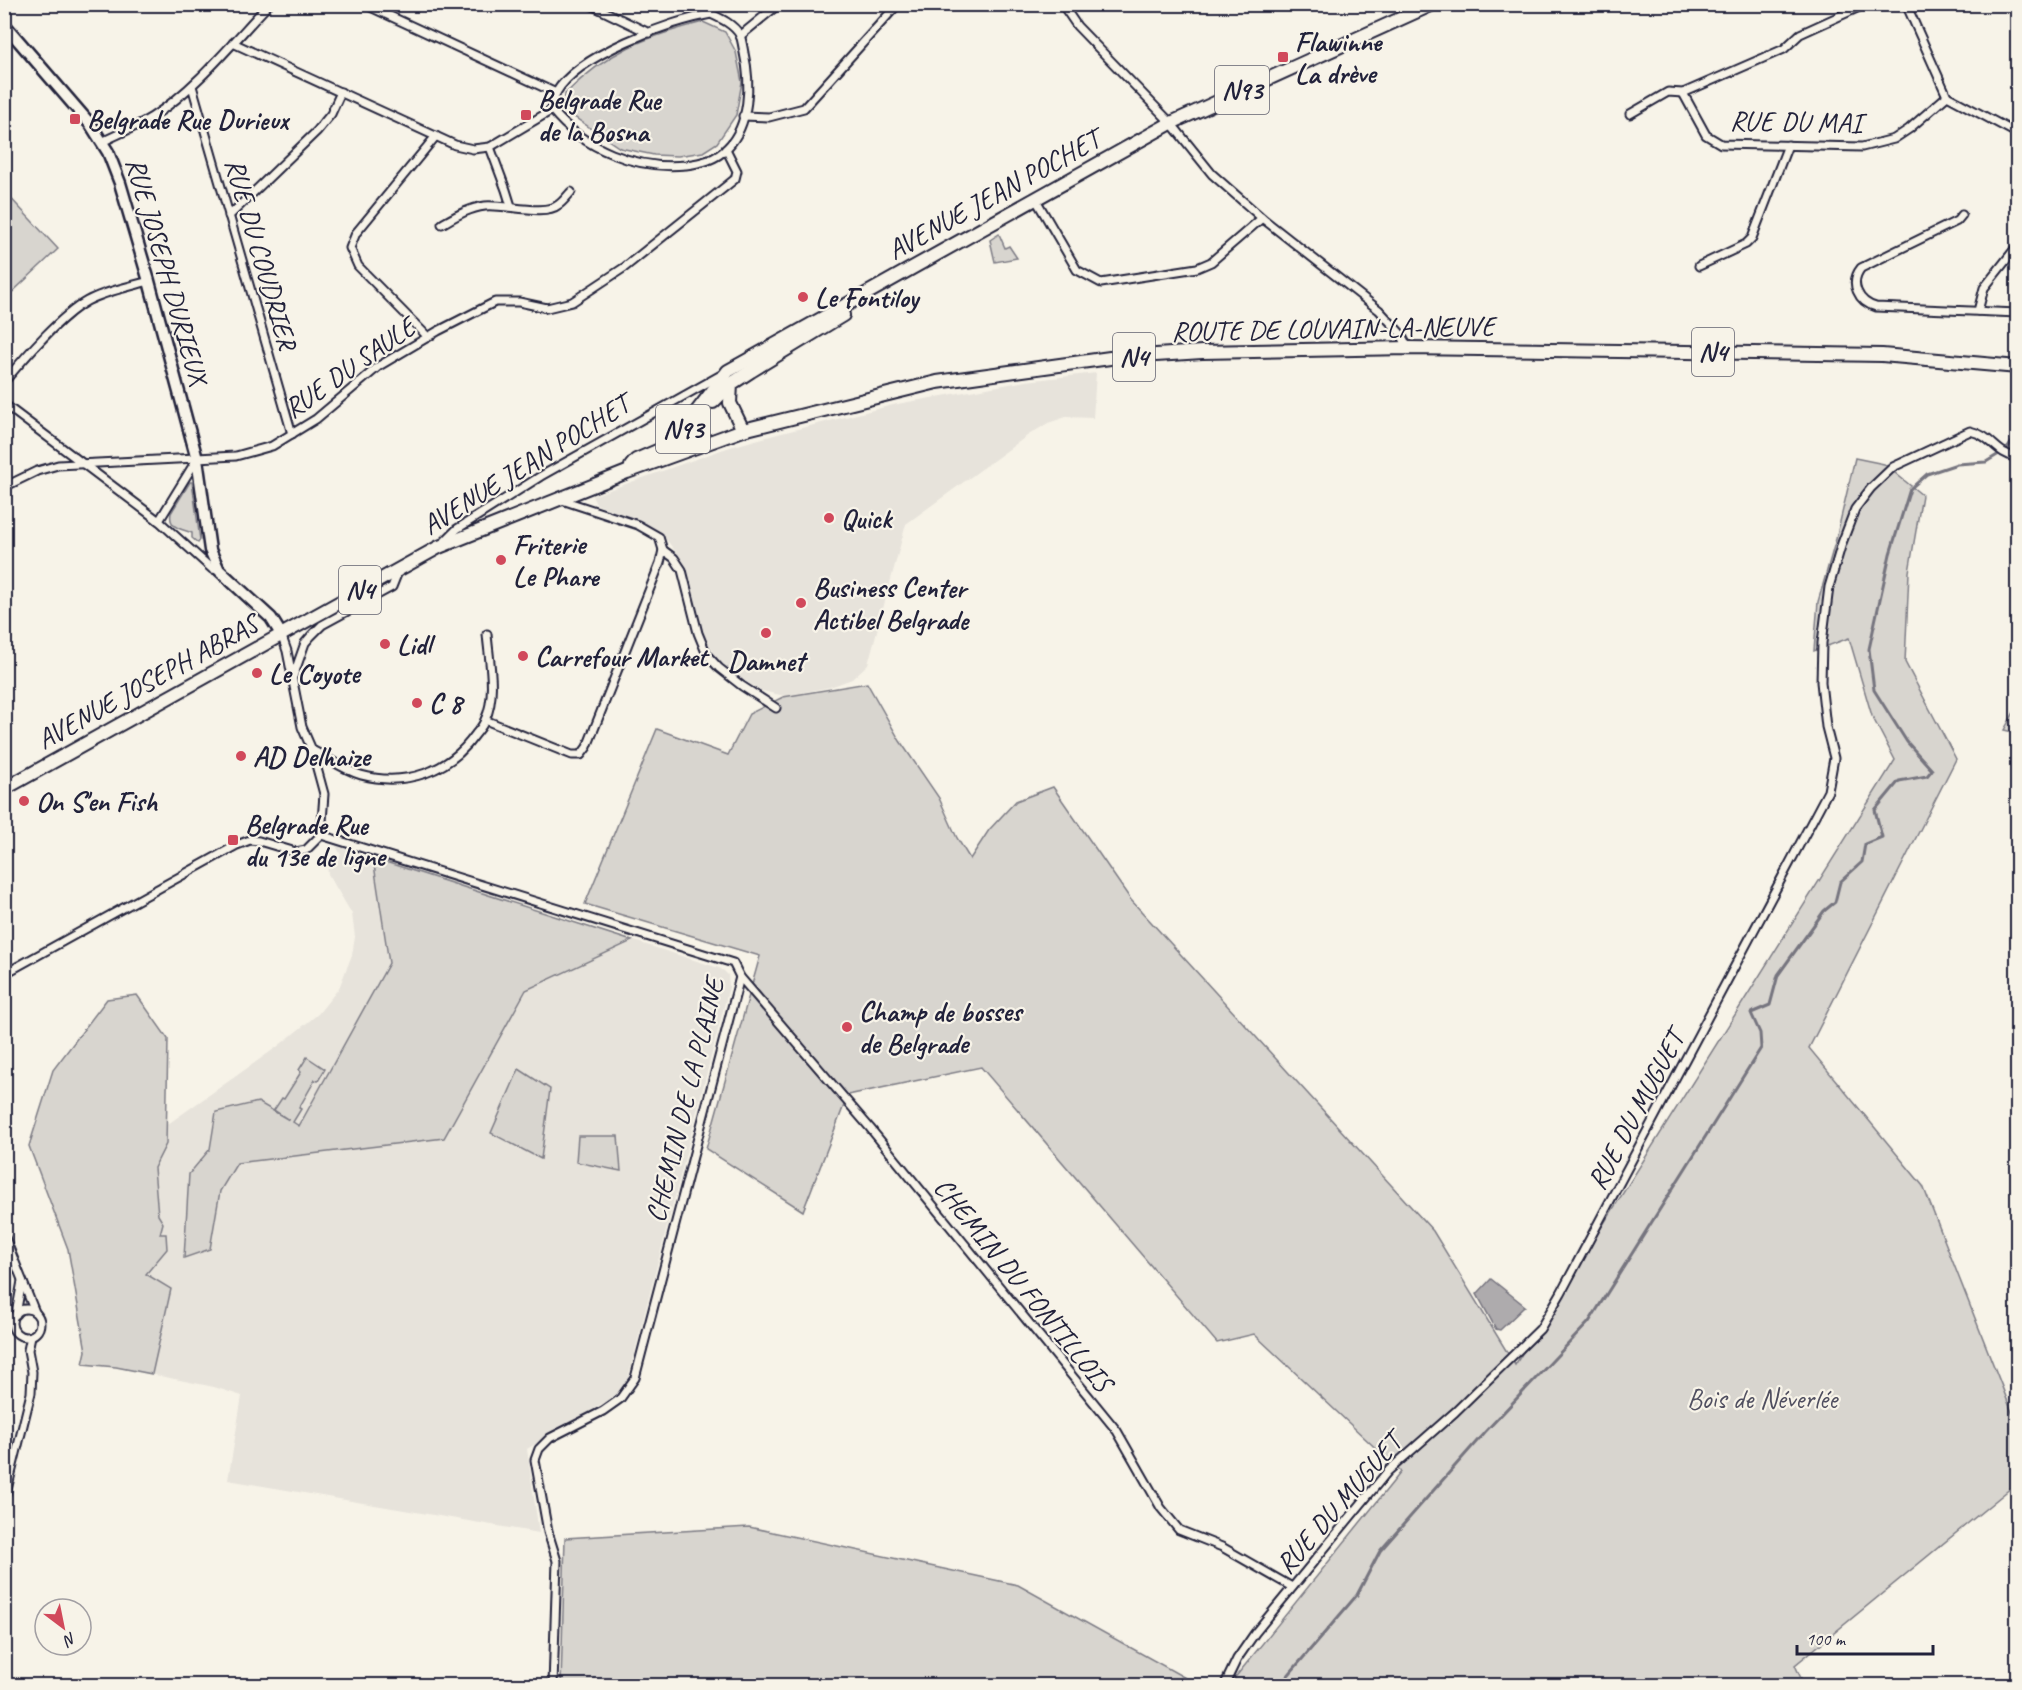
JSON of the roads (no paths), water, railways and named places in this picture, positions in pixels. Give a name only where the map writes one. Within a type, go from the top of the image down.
[{"type":"main road","name":"N93","points":[[1171,123],[1433,4]]},
{"type":"main road","name":"AVENUE JEAN POCHET","points":[[730,378],[1035,198],[1171,123]]},
{"type":"main road","name":"N93","points":[[627,472],[636,460],[671,445],[730,378],[751,371],[1035,198]]},
{"type":"main road","name":"ROUTE DE LOUVAIN-LA-NEUVE","points":[[627,472],[743,430],[937,382],[1110,358],[1202,352],[1408,348],[1882,355],[2018,367]]},
{"type":"main road","points":[[730,378],[730,404],[743,430]]},
{"type":"main road","points":[[672,454],[730,378]]},
{"type":"main road","name":"N4","points":[[439,547],[627,472]]},
{"type":"main road","name":"AVENUE JEAN POCHET","points":[[281,634],[439,547]]},
{"type":"main road","name":"AVENUE JOSEPH ABRAS","points":[[4,789],[281,634]]},
{"type":"street","points":[[102,142],[150,118],[192,86],[269,4]]},
{"type":"street","points":[[364,4],[556,93]]},
{"type":"street","points":[[589,4],[649,33]]},
{"type":"street","points":[[740,36],[779,4]]},
{"type":"street","points":[[743,116],[769,117],[804,108],[898,4]]},
{"type":"street","points":[[1062,4],[1077,26],[1171,123],[1212,174],[1262,218],[1379,310],[1401,334],[1408,348]]},
{"type":"street","points":[[1630,114],[1668,92],[1683,93],[1784,49],[1800,34],[1866,4]]},
{"type":"street","points":[[1906,4],[1947,96],[2016,131]]},
{"type":"street","points":[[233,43],[455,145],[473,148],[490,147],[552,111],[556,93],[565,82],[595,58],[613,48],[688,18],[711,14],[727,22],[740,36],[747,68],[748,103],[737,134],[726,149],[705,163],[666,167],[632,162],[596,147],[552,111]]},
{"type":"street","name":"RUE JOSEPH DURIEUX","points":[[4,24],[91,125],[102,142],[120,183],[197,459],[210,550],[219,570]]},
{"type":"street","name":"RUE DU COUDRIER","points":[[192,86],[292,434]]},
{"type":"street","points":[[229,216],[317,131],[331,114],[341,92]]},
{"type":"street","name":"RUE DU MAI","points":[[1683,93],[1706,135],[1721,144],[1862,147],[1894,139],[1947,96]]},
{"type":"street","points":[[428,337],[358,266],[350,248],[356,233],[436,136]]},
{"type":"street","points":[[1699,266],[1746,244],[1752,238],[1788,144]]},
{"type":"street","points":[[490,147],[511,206]]},
{"type":"street","name":"RUE DU SAULE","points":[[4,487],[37,471],[58,465],[236,456],[272,446],[316,419],[379,366],[495,302],[519,302],[547,308],[572,302],[625,267],[735,179],[737,171],[726,149]]},
{"type":"street","points":[[442,224],[466,210],[484,206],[511,206],[539,211],[557,207],[571,192]]},
{"type":"street","points":[[1035,198],[1077,270],[1101,284],[1197,268],[1211,262],[1262,218]]},
{"type":"street","points":[[1962,215],[1957,221],[1861,268],[1854,280],[1861,297],[1868,304],[1876,307],[2018,313]]},
{"type":"street","points":[[1978,311],[1984,288],[2018,245]]},
{"type":"street","points":[[4,382],[28,354],[70,313],[87,301],[149,281]]},
{"type":"street","name":"AVENUE JEAN POCHET","points":[[439,547],[457,530],[541,476],[730,378]]},
{"type":"street","points":[[4,404],[159,521],[212,569],[219,570],[271,618],[281,634],[287,651],[302,727],[312,750],[324,794],[321,835],[306,850],[296,852],[250,840],[237,845],[4,974]]},
{"type":"street","name":"RUE DU MUGUET","points":[[1224,1686],[1237,1659],[1292,1587],[1388,1471],[1455,1412],[1540,1329],[1562,1293],[1828,791],[1834,758],[1826,727],[1821,682],[1822,643],[1829,586],[1855,509],[1893,467],[1970,431],[1981,434],[2002,453],[2018,458]]},
{"type":"street","points":[[159,521],[197,459]]},
{"type":"street","points":[[485,720],[572,754],[580,755],[588,747],[660,563],[663,550],[659,537],[638,525],[559,498]]},
{"type":"street","points":[[663,550],[674,558],[682,570],[698,633],[707,654],[718,668],[776,708]]},
{"type":"street","points":[[292,680],[304,643],[310,636],[322,625],[392,587],[399,569]]},
{"type":"street","points":[[312,750],[359,774],[377,778],[395,779],[426,773],[445,766],[467,747],[485,720],[491,694],[487,634]]},
{"type":"street","name":"CHEMIN DE LA PLAINE","points":[[321,835],[734,963],[740,977],[635,1378],[620,1399],[603,1411],[550,1438],[539,1449],[535,1460],[548,1532],[557,1561],[553,1686]]},
{"type":"street","name":"CHEMIN DU FONTILLOIS","points":[[740,977],[877,1137],[1117,1431],[1161,1508],[1179,1530],[1222,1547],[1292,1587]]},
{"type":"street","points":[[4,1235],[40,1323],[37,1331],[31,1336],[28,1350],[32,1372],[31,1393],[4,1502]]},
{"type":"street","points":[[22,1281],[16,1314],[12,1322],[15,1331],[22,1336],[31,1336]]},
{"type":"street","points":[[16,1314],[27,1309],[35,1312]]},
{"type":"waterway","points":[[1279,1686],[1357,1595],[1380,1551],[1485,1432],[1589,1322],[1761,1048],[1760,1033],[1751,1013],[1770,1005],[1778,975],[1824,911],[1835,902],[1840,882],[1862,862],[1865,844],[1882,837],[1875,810],[1899,781],[1927,776],[1932,770],[1907,742],[1874,690],[1869,649],[1890,554],[1910,489],[1927,474],[1957,464],[1986,462],[2007,449],[2018,433]]},
{"type":"place","name":"Flawinne La drève","points":[[1283,57]]},
{"type":"place","name":"Belgrade Rue de la Bosna","points":[[526,115]]},
{"type":"place","name":"Belgrade Rue Durieux","points":[[75,119]]},
{"type":"place","name":"Le Fontiloy","points":[[803,297]]},
{"type":"place","name":"Quick","points":[[829,518]]},
{"type":"place","name":"Friterie Le Phare","points":[[501,560]]},
{"type":"place","name":"Business Center Actibel Belgrade","points":[[801,603]]},
{"type":"place","name":"Damnet","points":[[766,633]]},
{"type":"place","name":"Lidl","points":[[385,644]]},
{"type":"place","name":"Carrefour Market","points":[[523,656]]},
{"type":"place","name":"Le Coyote","points":[[257,673]]},
{"type":"place","name":"C 8","points":[[417,703]]},
{"type":"place","name":"AD Delhaize","points":[[241,756]]},
{"type":"place","name":"On S'en Fish","points":[[24,801]]},
{"type":"place","name":"Belgrade Rue du 13e de ligne","points":[[233,840]]},
{"type":"place","name":"Champ de bosses de Belgrade","points":[[847,1027]]},
{"type":"park label","name":"Bois de Néverlée","points":[[1762,1398]]}]
